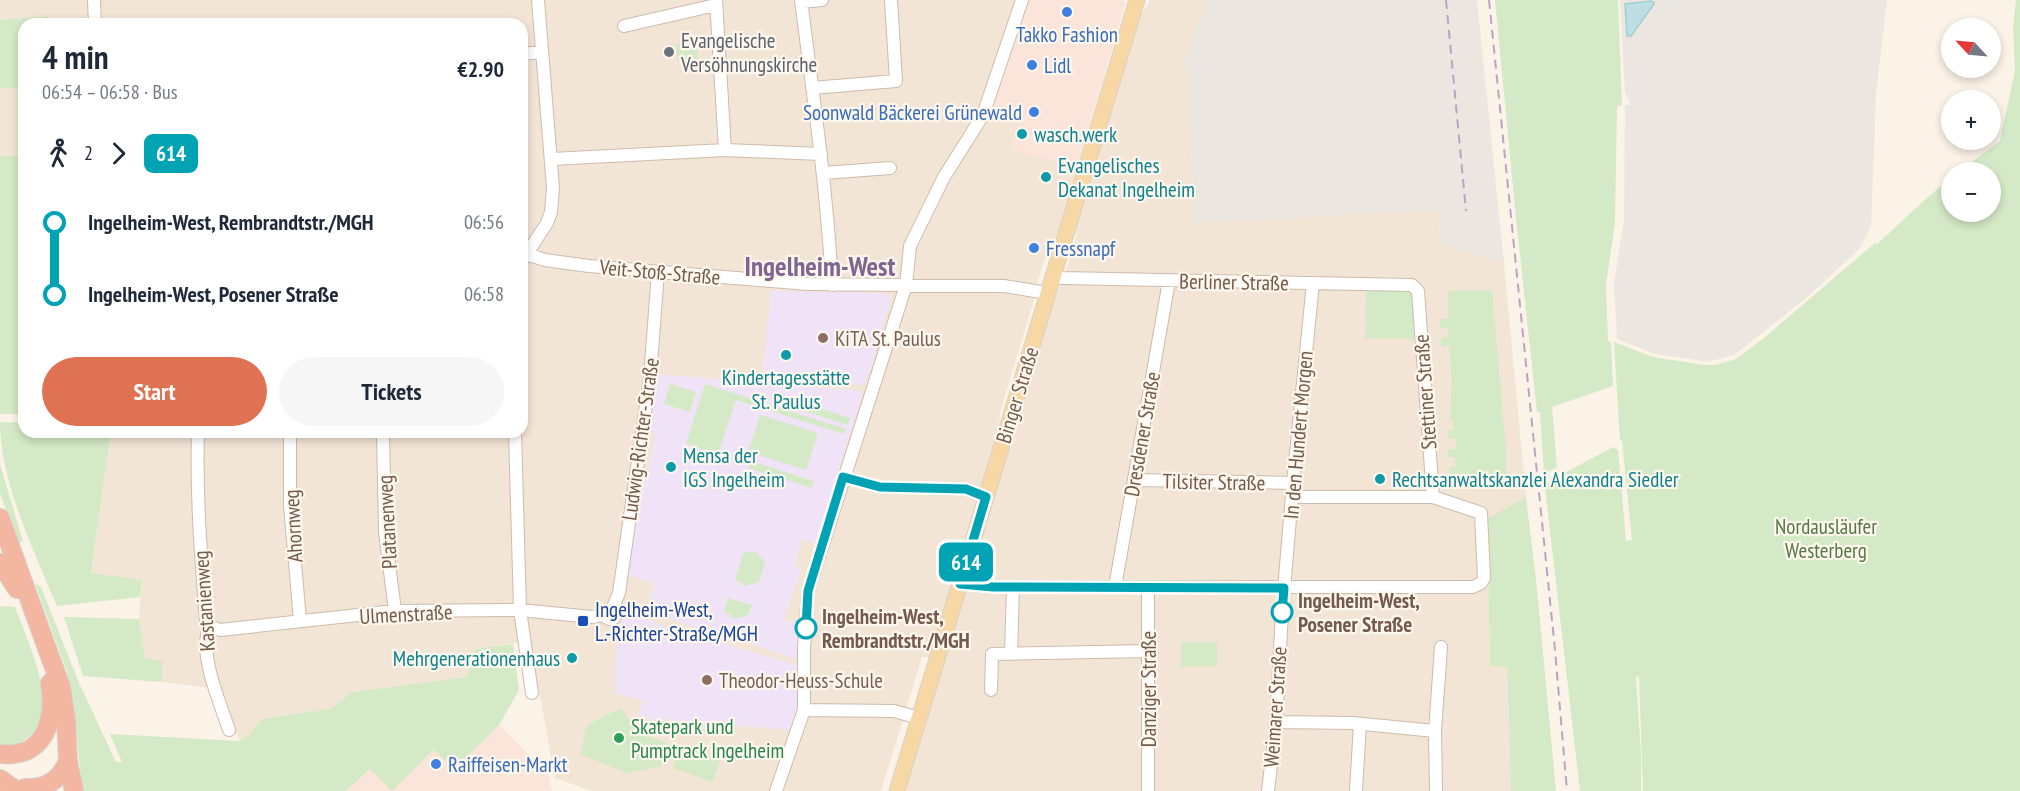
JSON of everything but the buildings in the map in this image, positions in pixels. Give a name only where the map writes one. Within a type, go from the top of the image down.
[{"type":"highway","points":[[0,518],[61,687],[66,718],[68,761],[74,791]]},
{"type":"highway","points":[[0,563],[16,587],[44,664],[52,698],[50,722],[41,740],[26,752],[0,754]]},
{"type":"highway","points":[[15,784],[40,787],[54,781],[68,761]]},
{"type":"main road","name":"Binger Straße","points":[[897,791],[1137,0]]},
{"type":"street","points":[[94,0],[95,18]]},
{"type":"street","points":[[528,252],[544,228],[551,212],[552,159],[538,0]]},
{"type":"street","points":[[822,0],[801,1],[824,173],[832,285]]},
{"type":"street","points":[[812,88],[896,81],[891,0]]},
{"type":"street","points":[[776,791],[804,710],[804,648],[808,591],[906,285],[910,246],[944,177],[983,115],[1022,0]]},
{"type":"street","points":[[624,26],[716,2],[725,150]]},
{"type":"street","points":[[528,53],[542,52]]},
{"type":"street","points":[[552,159],[725,150],[821,153]]},
{"type":"street","points":[[824,173],[890,168]]},
{"type":"street","name":"Veit-Stoß-Straße","points":[[528,258],[658,272],[832,285],[1004,286],[1047,293]]},
{"type":"street","name":"Ludwig-Richter-Straße","points":[[602,615],[609,619],[616,617],[618,611],[614,605],[619,593],[650,377],[658,272]]},
{"type":"street","name":"Berliner Straße","points":[[1053,275],[1062,278],[1412,285],[1416,287]]},
{"type":"street","name":"Dresdener Straße","points":[[1115,587],[1136,480],[1169,281]]},
{"type":"street","name":"In den Hundert Morgen","points":[[1284,588],[1313,283]]},
{"type":"street","name":"Stettiner Straße","points":[[1416,287],[1433,497]]},
{"type":"street","name":"Kastanienweg","points":[[198,438],[197,476],[201,560],[206,620],[210,626],[206,643],[210,675],[229,730]]},
{"type":"street","name":"Ahornweg","points":[[290,438],[290,506],[300,620]]},
{"type":"street","name":"Platanenweg","points":[[383,438],[386,532],[395,611]]},
{"type":"street","points":[[514,438],[520,610],[532,693]]},
{"type":"street","points":[[843,477],[880,487],[966,489],[986,497]]},
{"type":"street","name":"Tilsiter Straße","points":[[1136,480],[1293,483]]},
{"type":"street","points":[[960,584],[1013,587],[1148,588],[1473,586],[1481,583],[1484,578],[1481,513],[1433,497],[1292,497]]},
{"type":"street","points":[[1011,654],[1013,587]]},
{"type":"street","name":"Danziger Straße","points":[[1148,588],[1148,791]]},
{"type":"street","name":"Weimarer Straße","points":[[1268,791],[1276,722],[1284,588]]},
{"type":"street","name":"Ulmenstraße","points":[[210,626],[220,630],[395,611],[520,610],[592,617],[602,615]]},
{"type":"street","points":[[1436,791],[1435,731],[1441,647]]},
{"type":"street","points":[[991,690],[992,654],[1148,651]]},
{"type":"street","points":[[804,710],[894,711],[919,718]]},
{"type":"street","points":[[1276,722],[1360,724],[1435,731]]},
{"type":"street","points":[[1356,791],[1360,724]]},
{"type":"shaded area","points":[[0,0],[1030,0],[993,104],[1023,114],[1013,149],[1077,167],[1061,222],[1038,280],[1000,412],[999,430],[930,657],[922,657],[881,791],[592,791],[555,778],[530,641],[475,649],[467,677],[352,692],[330,709],[261,719],[249,735],[240,741],[230,723],[219,689],[162,682],[162,661],[145,659],[139,619],[142,580],[91,574],[110,438],[528,438],[528,18],[47,18],[47,16],[0,20]]},
{"type":"shaded area","points":[[1030,0],[1122,0],[1126,2],[1077,167],[1013,149],[1021,114],[993,104]]},
{"type":"shaded area","points":[[1150,0],[1207,0],[1186,59],[1195,223],[1438,210],[1441,244],[1504,263],[1526,497],[1487,520],[1490,666],[1507,666],[1511,791],[906,791],[1053,304],[1077,234],[1075,233],[1141,15]]},
{"type":"shaded area","points":[[1207,0],[1477,0],[1504,263],[1441,244],[1438,210],[1195,223],[1186,59]]},
{"type":"shaded area","points":[[1620,0],[1887,0],[1876,92],[1871,226],[1868,233],[1859,249],[1805,299],[1734,355],[1703,361],[1655,354],[1617,339],[1614,283],[1624,221],[1625,105],[1630,105],[1625,93]]},
{"type":"shaded area","points":[[0,88],[18,88],[18,156],[0,155]]},
{"type":"shaded area","name":"KiTA St. Paulus","points":[[771,291],[887,293],[891,299],[867,382],[860,385],[762,376]]},
{"type":"shaded area","points":[[657,374],[859,391],[862,395],[816,543],[802,539],[794,566],[801,569],[784,619],[799,624],[798,659],[646,612],[654,583],[627,575],[642,477],[647,477],[655,433],[648,431]]},
{"type":"shaded area","name":"Theodor-Heuss-Schule","points":[[623,613],[799,666],[798,706],[789,730],[718,724],[695,728],[674,719],[672,723],[662,719],[660,723],[638,715],[643,701],[615,693],[615,661]]},
{"type":"shaded area","points":[[499,725],[548,773],[552,791],[346,791],[370,769],[392,790],[433,749],[455,769]]},
{"type":"green space","points":[[1495,0],[1618,0],[1622,105],[1617,106],[1615,222],[1606,285],[1608,341],[1611,342],[1613,386],[1552,407],[1557,467],[1544,474],[1540,412],[1537,412]]},
{"type":"green space","name":"Nordausläufer Westerberg","points":[[2016,0],[2020,0],[2020,791],[1643,791],[1639,676],[1636,677],[1641,791],[1580,791],[1545,487],[1559,476],[1613,447],[1618,450],[1626,541],[1632,540],[1622,440],[1620,441],[1614,342],[1653,357],[1704,365],[1715,365],[1736,359],[1764,338],[1875,243],[1877,244],[1941,187],[1941,222],[2001,222],[2001,162],[1972,162],[1988,150],[2001,150],[2001,136],[2015,71],[2013,27]]},
{"type":"green space","points":[[48,16],[48,18],[24,18]]},
{"type":"green space","points":[[18,18],[18,88],[0,88],[0,20]]},
{"type":"green space","points":[[697,42],[698,60],[677,61],[676,44]]},
{"type":"green space","points":[[0,155],[18,156],[18,414],[0,414]]},
{"type":"green space","points":[[1366,289],[1406,289],[1412,292],[1416,339],[1365,338]]},
{"type":"green space","points":[[1492,290],[1506,474],[1449,475],[1449,467],[1456,467],[1455,457],[1448,457],[1448,449],[1456,449],[1456,439],[1448,438],[1448,430],[1453,430],[1453,420],[1450,420],[1452,383],[1449,346],[1441,346],[1441,338],[1448,337],[1448,328],[1440,327],[1440,319],[1448,319],[1448,291]]},
{"type":"green space","points":[[670,384],[696,392],[690,412],[664,404]]},
{"type":"green space","points":[[705,384],[846,429],[844,434],[736,400],[718,454],[686,444]]},
{"type":"green space","points":[[797,401],[850,418],[848,425],[794,408]]},
{"type":"green space","points":[[760,415],[818,433],[806,470],[748,452]]},
{"type":"green space","points":[[0,422],[18,423],[18,438],[110,438],[91,573],[142,580],[140,597],[57,606],[20,516],[12,492],[2,445]]},
{"type":"green space","points":[[750,461],[814,481],[812,488],[748,468]]},
{"type":"green space","points":[[0,464],[23,541],[19,543],[0,494]]},
{"type":"green space","points":[[1526,497],[1556,791],[1511,791],[1507,667],[1490,666],[1487,519]]},
{"type":"green space","points":[[744,551],[756,552],[765,563],[759,582],[745,586],[735,580]]},
{"type":"green space","points":[[35,583],[41,587],[80,685],[116,762],[122,762],[110,734],[240,741],[249,735],[261,719],[330,709],[352,692],[467,677],[475,649],[513,644],[519,690],[499,725],[455,769],[433,750],[392,791],[370,769],[346,791],[82,791],[74,703],[67,672]]},
{"type":"green space","points":[[728,598],[752,605],[748,615],[734,619],[724,612]]},
{"type":"green space","points":[[0,606],[15,607],[35,660],[45,703],[43,717],[35,731],[23,741],[10,745],[0,744]]},
{"type":"green space","points":[[64,617],[139,619],[145,658],[162,661],[162,682],[83,676]]},
{"type":"green space","points":[[1181,642],[1217,642],[1217,666],[1181,667]]},
{"type":"green space","name":"Skatepark und Pumptrack Ingelheim","points":[[621,708],[637,732],[672,745],[660,767],[626,773],[580,754],[587,725]]},
{"type":"green space","points":[[682,745],[721,760],[712,782],[673,768]]},
{"type":"water","points":[[1651,1],[1654,4],[1631,36],[1627,36],[1625,4]]},
{"type":"railway","points":[[1446,0],[1466,211]]},
{"type":"railway","points":[[1489,0],[1555,650],[1567,791]]},
{"type":"bus line","name":"614","points":[[806,628],[808,591],[843,477],[880,487],[966,489],[986,497],[960,584],[993,587],[1284,588],[1282,612]]},
{"type":"place","name":"Takko Fashion","points":[[1067,12]]},
{"type":"place","name":"Evangelische Versöhnungskirche","points":[[669,52]]},
{"type":"place","name":"Lidl","points":[[1032,65]]},
{"type":"place","name":"Soonwald Bäckerei Grünewald","points":[[1034,112]]},
{"type":"place","name":"wasch.werk","points":[[1022,134]]},
{"type":"place","name":"Evangelisches Dekanat Ingelheim","points":[[1046,177]]},
{"type":"place","name":"Fressnapf","points":[[1034,248]]},
{"type":"place","name":"KiTA St. Paulus","points":[[823,338]]},
{"type":"place","name":"Kindertagesstätte St. Paulus","points":[[786,355]]},
{"type":"place","name":"Mensa der IGS Ingelheim","points":[[671,467]]},
{"type":"place","name":"Rechtsanwaltskanzlei Alexandra Siedler","points":[[1380,479]]},
{"type":"place","name":"Ingelheim-West, Posener Straße","points":[[1282,612]]},
{"type":"place","name":"Ingelheim-West, L.-Richter-Straße/MGH","points":[[583,621]]},
{"type":"place","name":"Ingelheim-West, Rembrandtstr./MGH","points":[[806,628]]},
{"type":"place","name":"Mehrgenerationenhaus","points":[[572,658]]},
{"type":"place","name":"Theodor-Heuss-Schule","points":[[707,680]]},
{"type":"place","name":"Skatepark und Pumptrack Ingelheim","points":[[619,738]]},
{"type":"place","name":"Raiffeisen-Markt","points":[[436,764]]},
{"type":"district","name":"Ingelheim-West","points":[[820,266]]}]
